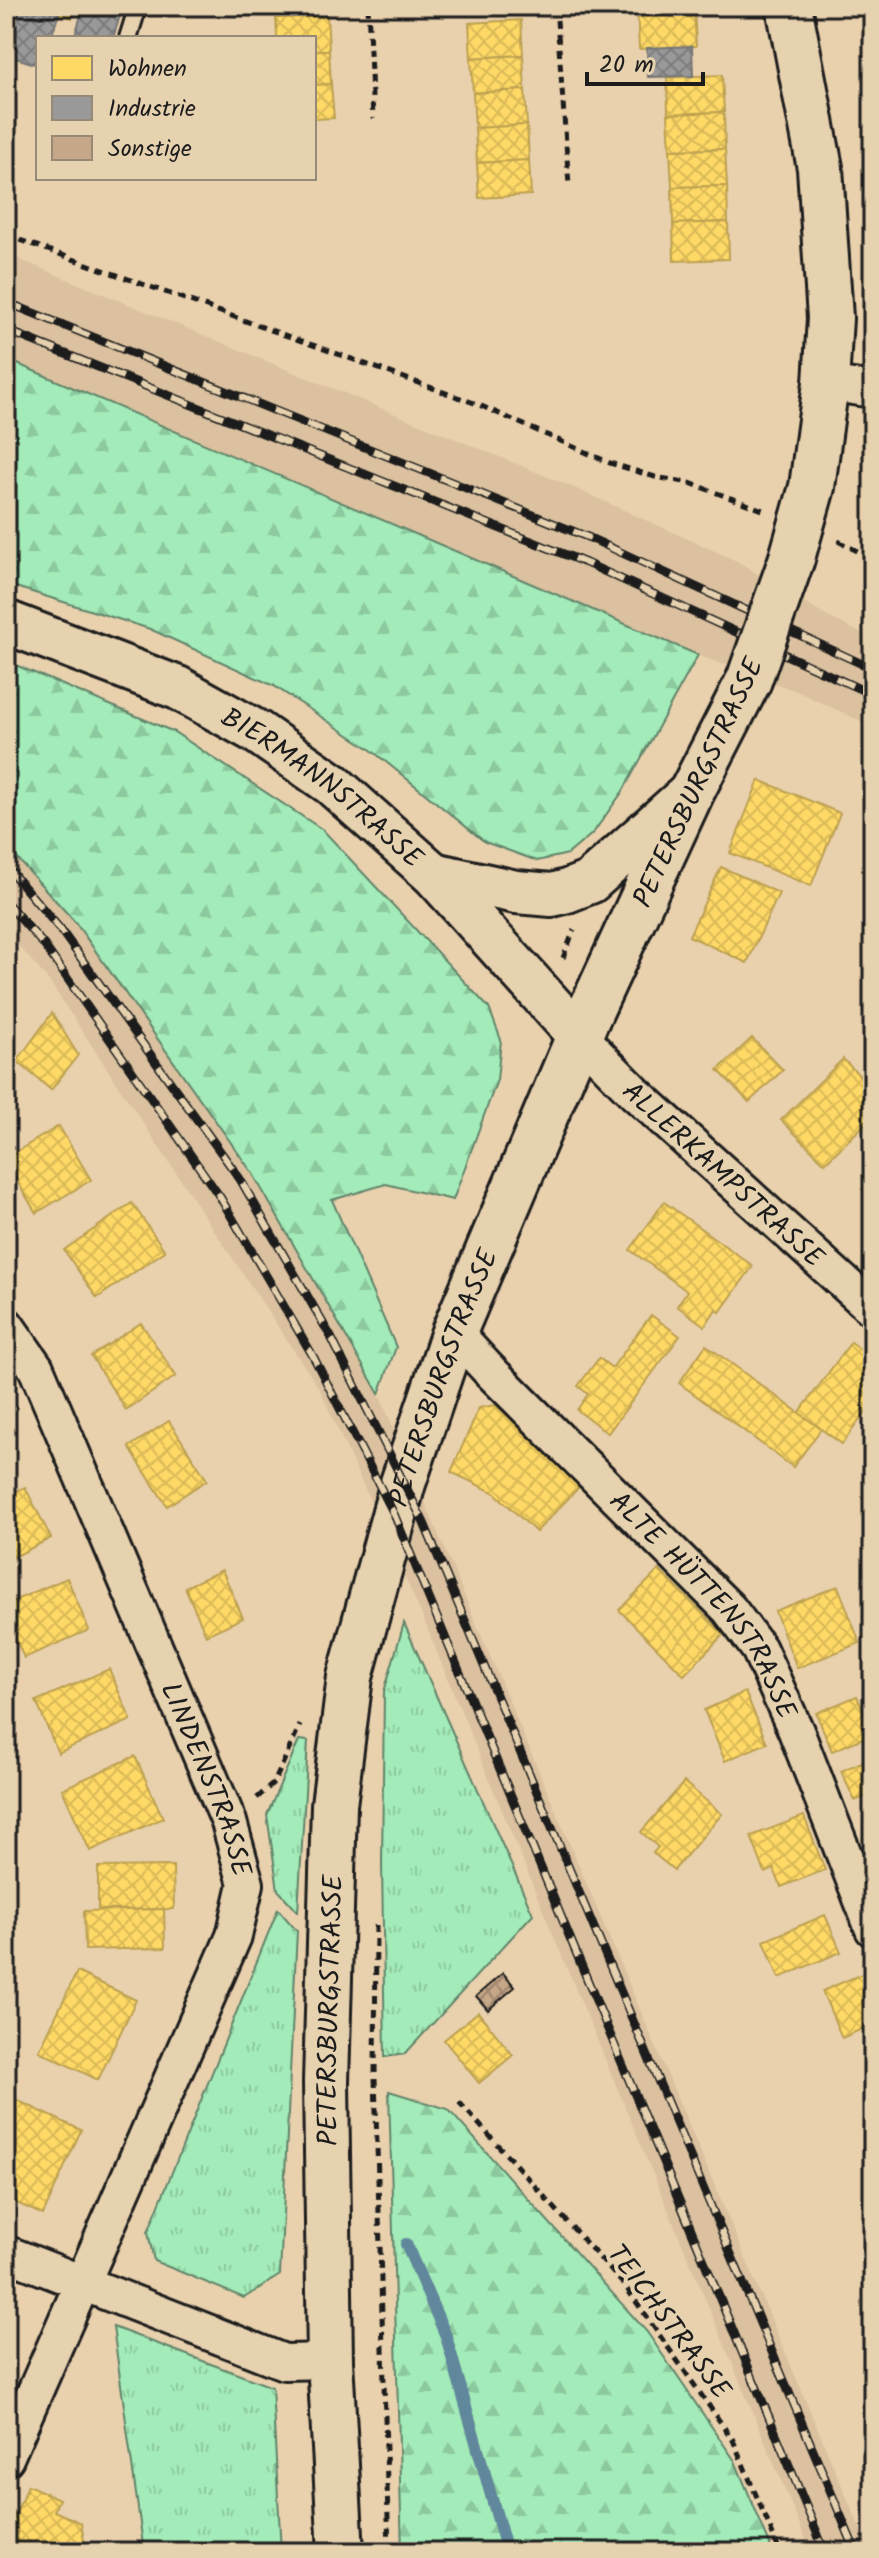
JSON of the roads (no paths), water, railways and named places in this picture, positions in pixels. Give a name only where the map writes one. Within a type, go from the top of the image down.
[{"type":"main road","name":"PETERSBURGSTRASSE","points":[[341,2552],[330,2361],[326,2082],[336,1791],[350,1677],[403,1483],[454,1332],[579,1036],[692,791],[749,680],[812,487],[826,383],[830,318],[820,168],[789,6]]},
{"type":"street","points":[[826,383],[873,390]]},
{"type":"street","name":"BIERMANNSTRASSE","points":[[6,622],[178,688],[257,732],[332,784],[433,874],[579,1036]]},
{"type":"street","points":[[433,874],[516,892],[552,895],[567,891],[590,882],[692,791]]},
{"type":"street","name":"ALLERKAMPSTRASSE","points":[[579,1036],[636,1094],[873,1309]]},
{"type":"street","name":"LINDENSTRASSE","points":[[6,1325],[36,1368],[229,1822],[246,1884],[234,1936],[83,2284]]},
{"type":"street","name":"ALTE HÜTTENSTRASSE","points":[[454,1332],[729,1609],[759,1649],[796,1731],[873,1929]]},
{"type":"street","points":[[6,2253],[284,2362],[330,2361]]},
{"type":"street","points":[[6,2458],[83,2284]]},
{"type":"lane","points":[[129,36],[138,6]]},
{"type":"waterway","points":[[406,2244],[446,2336],[507,2552]]},
{"type":"railway","points":[[6,302],[590,538],[873,669]]},
{"type":"railway","points":[[6,330],[586,563],[873,695]]},
{"type":"railway","points":[[6,866],[60,929],[240,1179],[331,1337],[424,1523],[856,2552]]},
{"type":"railway","points":[[6,902],[44,945],[220,1197],[313,1356],[394,1514],[825,2552]]}]
